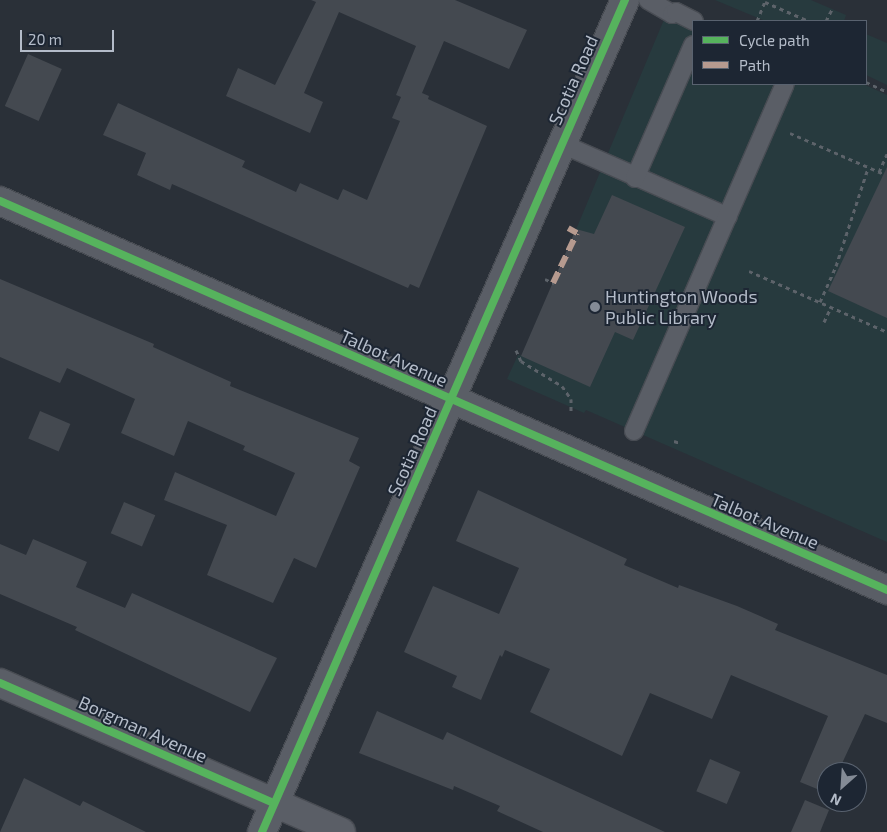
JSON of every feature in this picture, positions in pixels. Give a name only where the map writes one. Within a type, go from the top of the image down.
[{"type":"street","name":"Scotia Road","points":[[262,832],[625,0]]},
{"type":"street","name":"Talbot Avenue","points":[[0,201],[887,590]]},
{"type":"street","name":"Borgman Avenue","points":[[0,683],[341,832]]},
{"type":"lane","points":[[648,0],[672,14],[676,12],[692,20]]},
{"type":"lane","points":[[635,178],[692,47]]},
{"type":"lane","points":[[634,431],[785,85]]},
{"type":"lane","points":[[562,144],[635,178],[728,217]]},
{"type":"path","points":[[757,20],[765,1],[806,20]]},
{"type":"path","points":[[826,20],[832,9]]},
{"type":"path","points":[[867,82],[887,92]]},
{"type":"path","points":[[786,131],[884,174]]},
{"type":"path","points":[[879,172],[887,154]]},
{"type":"path","points":[[820,302],[836,266],[868,168]]},
{"type":"path","points":[[749,270],[887,332]]},
{"type":"path","points":[[545,279],[554,283]]},
{"type":"path","points":[[824,322],[831,307]]},
{"type":"path","points":[[516,350],[521,360],[562,386],[572,399],[571,412]]},
{"type":"path","points":[[674,441],[680,444]]},
{"type":"green space","points":[[715,0],[811,0],[846,15],[844,20],[763,20]]},
{"type":"green space","points":[[668,10],[692,21],[692,85],[865,85],[887,95],[887,542],[586,410],[584,413],[507,379],[518,355],[523,356]]},
{"type":"green space","points":[[867,34],[887,43],[887,85],[867,75]]},
{"type":"building","points":[[311,0],[455,0],[527,30],[509,69],[444,41],[422,93],[429,96],[428,99],[487,126],[419,288],[410,284],[408,288],[172,184],[170,190],[137,175],[146,153],[103,135],[118,103],[245,161],[242,167],[296,192],[300,183],[338,200],[343,189],[367,200],[400,121],[392,118],[401,97],[396,95],[416,46],[339,12],[304,93],[323,102],[310,133],[226,96],[238,68],[275,85],[316,2]]},
{"type":"building","points":[[28,54],[62,69],[39,121],[5,106]]},
{"type":"building","points":[[887,167],[887,318],[828,291]]},
{"type":"building","name":"Huntington Woods Public Library","points":[[612,195],[685,227],[633,340],[615,332],[590,387],[521,356],[576,229],[594,234]]},
{"type":"building","points":[[0,279],[154,344],[153,347],[231,382],[230,386],[359,438],[349,461],[360,467],[316,568],[294,558],[273,603],[207,575],[227,525],[164,500],[175,472],[276,516],[295,473],[243,450],[245,446],[188,421],[174,456],[121,433],[135,399],[67,368],[60,383],[0,357]]},
{"type":"building","points":[[40,411],[70,424],[59,452],[28,439]]},
{"type":"building","points":[[478,490],[627,559],[624,565],[678,588],[679,585],[737,606],[778,624],[775,630],[887,675],[887,723],[865,714],[843,762],[817,762],[817,789],[800,782],[828,716],[731,675],[712,719],[650,693],[622,756],[530,712],[550,669],[505,650],[502,657],[500,655],[481,700],[452,687],[457,676],[404,652],[433,586],[499,614],[519,568],[456,541]]},
{"type":"building","points":[[124,502],[155,515],[142,547],[111,533]]},
{"type":"building","points":[[33,539],[87,562],[76,587],[125,608],[132,593],[277,658],[250,712],[75,630],[77,627],[0,594],[0,544],[26,555]]},
{"type":"building","points":[[377,711],[443,740],[447,732],[665,832],[543,832],[497,811],[500,806],[454,786],[453,790],[359,753]]},
{"type":"building","points":[[710,759],[740,772],[727,804],[696,791]]},
{"type":"building","points":[[24,778],[80,806],[83,801],[146,832],[0,832]]},
{"type":"building","points":[[805,800],[817,805],[817,812],[828,812],[820,832],[791,832]]},
{"type":"marked path","points":[[553,283],[577,233],[568,228]]},
{"type":"cycle path","points":[[262,832],[625,0]]},
{"type":"cycle path","points":[[0,201],[887,590]]},
{"type":"cycle path","points":[[0,683],[274,803]]},
{"type":"place","name":"Huntington Woods Public Library","points":[[595,307]]}]
